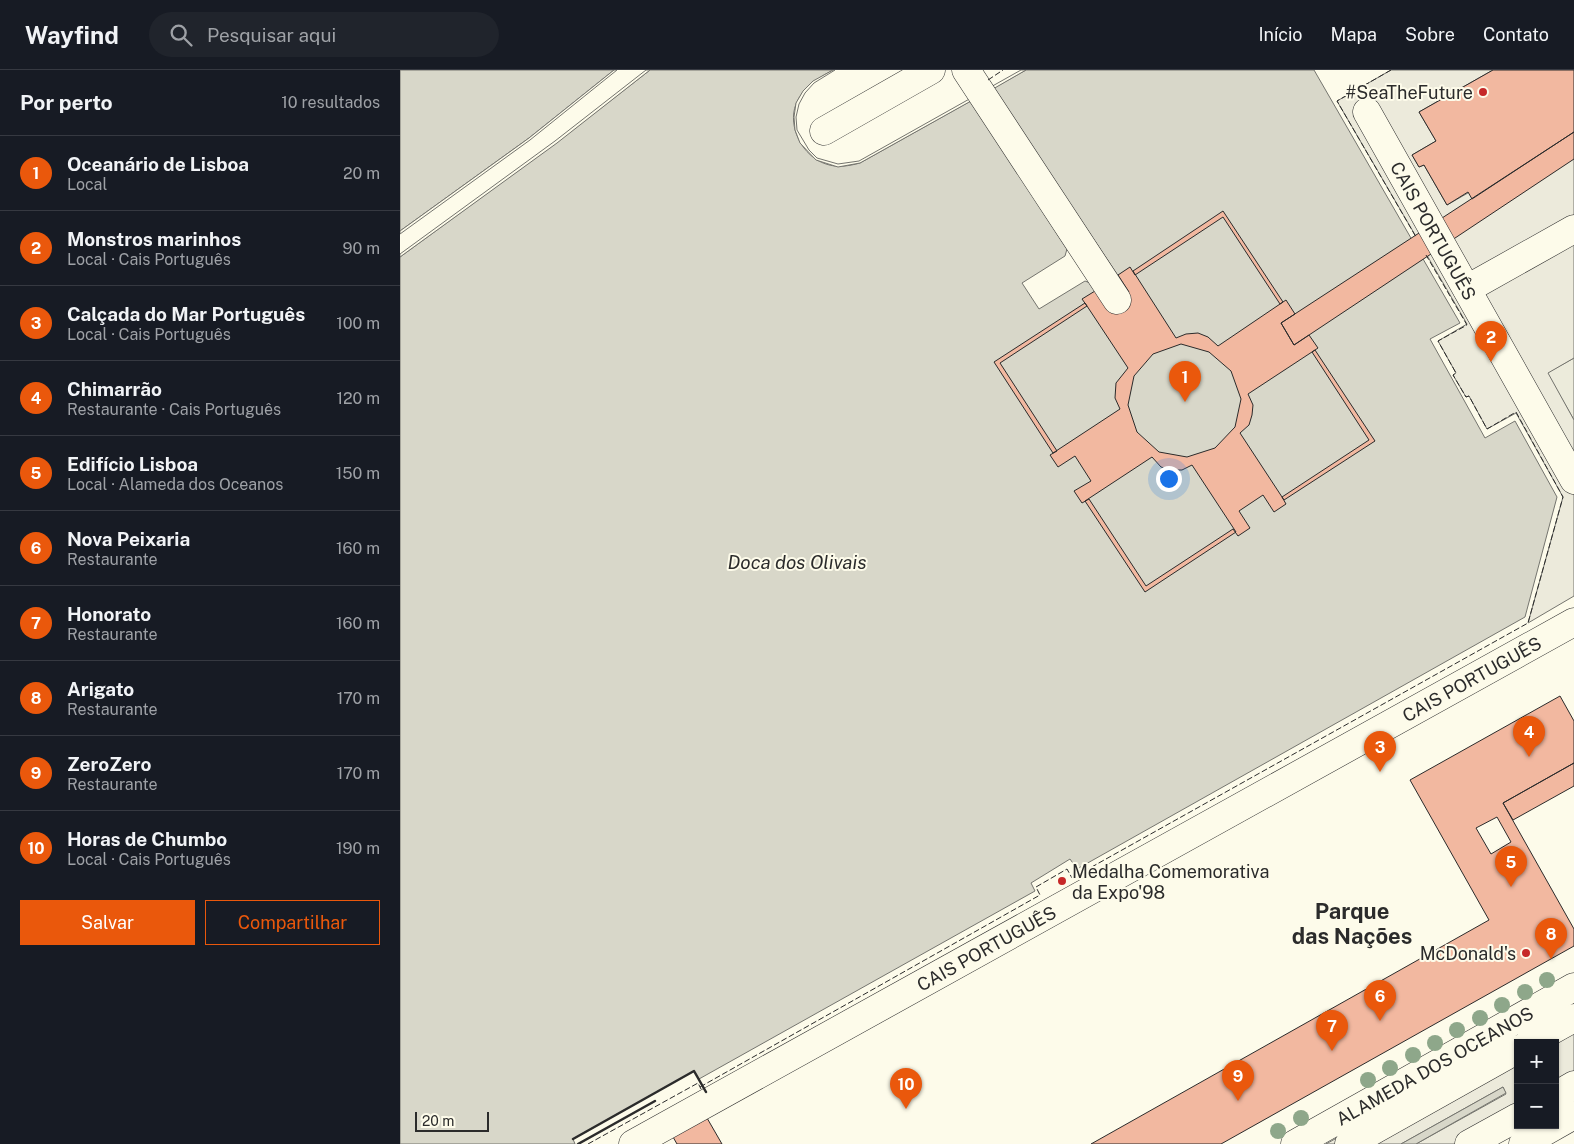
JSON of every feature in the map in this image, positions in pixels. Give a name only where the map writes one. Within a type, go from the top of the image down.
[{"type":"street","points":[[824,131],[931,70]]},
{"type":"street","points":[[966,70],[1117,300]]},
{"type":"street","name":"CAIS PORTUGUÊS","points":[[1367,112],[1574,480]]},
{"type":"street","points":[[1467,289],[1574,229]]},
{"type":"street","name":"CAIS PORTUGUÊS","points":[[633,1144],[1574,622]]},
{"type":"street","name":"ALAMEDA DOS OCEANOS","points":[[1295,1144],[1574,987]]},
{"type":"street","name":"ALAMEDA DOS OCEANOS","points":[[1536,1039],[1574,1018]]},
{"type":"street","name":"ALAMEDA DOS OCEANOS","points":[[1349,1144],[1514,1051]]},
{"type":"street","points":[[1559,1094],[1574,1085]]},
{"type":"street","points":[[1523,1144],[1574,1115]]},
{"type":"street","points":[[1469,1144],[1514,1119]]},
{"type":"shaded area","points":[[1391,70],[1493,70],[1419,112],[1436,141],[1412,155],[1419,167],[1424,165],[1447,205],[1574,132],[1574,358],[1548,373],[1574,420],[1574,596],[1528,623],[1563,497],[1516,413],[1487,429],[1469,396],[1466,397],[1453,375],[1456,373],[1438,341],[1467,324],[1337,101]]},
{"type":"shaded area","points":[[1574,358],[1574,420],[1547,373]]},
{"type":"shaded area","points":[[1574,1005],[1574,1098],[1559,1106],[1559,1039],[1514,1039],[1514,1128],[1492,1144],[1416,1144],[1506,1094],[1503,1087],[1401,1144],[1326,1144]]},
{"type":"water","points":[[400,70],[614,70],[529,138],[400,231]]},
{"type":"water","name":"Doca dos Olivais","points":[[650,70],[833,70],[807,88],[799,98],[794,113],[795,131],[810,155],[826,164],[847,166],[860,163],[1026,70],[1314,70],[1460,323],[1430,339],[1485,438],[1515,421],[1557,497],[1525,617],[1077,869],[1070,859],[1031,883],[1035,891],[699,1079],[694,1071],[573,1139],[575,1144],[400,1144],[400,257],[556,143]]},
{"type":"water","points":[[1503,1087],[1506,1093],[1416,1144],[1401,1144]]},
{"type":"pier","points":[[614,70],[617,70],[530,140],[400,234],[400,231],[529,138]]},
{"type":"pier","points":[[646,70],[650,70],[557,143],[400,257],[400,254],[555,141]]},
{"type":"pier","points":[[835,70],[814,83],[805,93],[799,104],[796,117],[797,130],[809,150],[817,158],[838,164],[859,161],[1021,70],[1026,70],[993,89],[1129,292],[1106,307],[1090,283],[1085,281],[1039,309],[1022,283],[1065,256],[1067,249],[971,101],[860,163],[838,167],[816,160],[800,143],[795,130],[796,103],[803,91],[813,81]]},
{"type":"building","points":[[1493,70],[1574,70],[1574,132],[1472,199],[1468,192],[1447,205],[1424,165],[1419,167],[1412,155],[1436,141],[1419,112]]},
{"type":"building","points":[[1574,132],[1574,159],[1294,345],[1281,323]]},
{"type":"building","points":[[1223,211],[1283,302],[1218,346],[1208,337],[1198,333],[1186,334],[1176,338],[1133,271]]},
{"type":"building","points":[[1223,217],[1280,304],[1286,300],[1295,314],[1281,323],[1294,345],[1309,335],[1318,348],[1312,352],[1369,440],[1282,497],[1286,504],[1274,512],[1263,495],[1239,511],[1250,528],[1238,536],[1233,529],[1146,586],[1089,499],[1082,503],[1074,491],[1091,481],[1075,456],[1058,467],[1050,455],[1057,451],[1000,363],[1087,306],[1082,299],[1095,291],[1106,307],[1129,292],[1118,275],[1130,267],[1135,275]]},
{"type":"building","points":[[1085,303],[1128,368],[1116,383],[1115,398],[1120,409],[1053,453],[994,362]]},
{"type":"building","points":[[1181,344],[1209,352],[1231,371],[1241,399],[1235,427],[1215,448],[1187,457],[1159,452],[1137,432],[1128,405],[1134,376],[1153,354]]},
{"type":"building","points":[[1315,350],[1375,441],[1284,500],[1240,433],[1249,425],[1252,415],[1253,405],[1248,394]]},
{"type":"building","points":[[1152,457],[1161,467],[1171,470],[1182,470],[1192,465],[1236,532],[1145,592],[1085,501]]},
{"type":"building","points":[[1560,696],[1574,721],[1574,763],[1503,803],[1574,929],[1574,946],[1221,1144],[1091,1144],[1489,920],[1410,780]],"holes":[[[1497,817],[1511,842],[1491,854],[1476,828]]]},
{"type":"building","points":[[1574,763],[1574,786],[1513,820],[1503,803]]},
{"type":"building","points":[[707,1118],[722,1144],[677,1144],[673,1137]]},
{"type":"fence","points":[[988,80],[1003,70]]},
{"type":"fence","points":[[1391,70],[1337,101],[1416,237]]},
{"type":"fence","points":[[700,1087],[1040,895],[1036,887],[1067,869],[1072,878],[1528,623],[1563,497],[1516,412],[1487,429],[1469,396],[1466,397],[1453,375],[1456,373],[1438,341],[1467,325],[1426,255]]},
{"type":"fence","points":[[588,1144],[698,1083],[701,1089]]},
{"type":"wall","points":[[573,1139],[694,1071],[706,1092]]},
{"type":"wall","points":[[578,1144],[655,1101]]},
{"type":"place","name":"#SeaTheFuture","points":[[1483,92]]},
{"type":"place","name":"Monstros marinhos","points":[[1491,362]]},
{"type":"place","name":"Oceanário de Lisboa","points":[[1185,402]]},
{"type":"place","name":"Chimarrão","points":[[1529,757]]},
{"type":"place","name":"Calçada do Mar Português","points":[[1380,772]]},
{"type":"place","name":"Medalha Comemorativa da Expo'98","points":[[1062,881]]},
{"type":"place","name":"Edifício Lisboa","points":[[1511,887]]},
{"type":"place","name":"McDonald's","points":[[1526,953]]},
{"type":"place","name":"Arigato","points":[[1551,959]]},
{"type":"place","name":"Nova Peixaria","points":[[1380,1021]]},
{"type":"place","name":"Honorato","points":[[1332,1051]]},
{"type":"place","name":"ZeroZero","points":[[1238,1101]]},
{"type":"place","name":"Horas de Chumbo","points":[[906,1109]]},
{"type":"district","name":"Parque das Nações","points":[[1352,924]]}]
